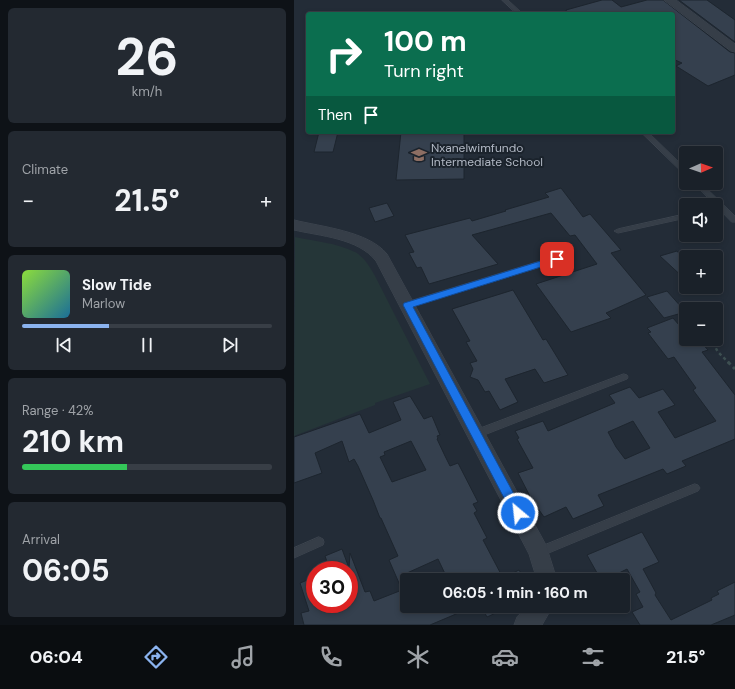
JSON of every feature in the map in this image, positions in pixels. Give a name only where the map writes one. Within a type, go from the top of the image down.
[{"type":"street","points":[[669,0],[735,49]]},
{"type":"street","points":[[294,226],[361,243],[375,250],[383,260],[539,552],[545,573]]},
{"type":"street","points":[[524,625],[534,618],[537,613]]},
{"type":"lane","points":[[505,0],[518,12]]},
{"type":"lane","points":[[646,134],[679,166]]},
{"type":"lane","points":[[703,190],[710,198]]},
{"type":"lane","points":[[723,211],[735,220]]},
{"type":"lane","points":[[618,231],[679,218]]},
{"type":"lane","points":[[407,305],[557,259]]},
{"type":"lane","points":[[476,434],[624,377]]},
{"type":"lane","points":[[539,552],[695,488]]},
{"type":"lane","points":[[294,553],[319,542]]},
{"type":"path","points":[[715,346],[718,352],[735,369]]},
{"type":"shaded area","points":[[295,237],[341,246],[355,252],[364,259],[375,276],[430,384],[375,403],[375,405],[294,436]]},
{"type":"building","points":[[602,0],[612,0],[621,7],[647,0],[663,0],[730,52],[735,53],[735,75],[708,86],[676,66],[682,63],[675,60],[675,12],[566,12],[566,10]]},
{"type":"building","points":[[679,0],[707,0],[735,20],[735,42]]},
{"type":"building","points":[[318,134],[338,134],[333,152],[314,152]]},
{"type":"building","points":[[401,134],[464,134],[464,179],[396,180]]},
{"type":"building","points":[[561,188],[583,217],[590,214],[621,250],[611,253],[646,295],[606,313],[611,318],[571,332],[536,284],[597,264],[575,235],[570,236],[551,213],[472,235],[498,264],[429,284],[421,267],[417,268],[409,253],[414,252],[405,235],[470,218],[472,221],[506,211],[505,210],[549,197],[545,193]]},
{"type":"building","points":[[387,203],[394,216],[375,222],[369,208]]},
{"type":"building","points":[[677,251],[679,253],[679,274],[660,256]]},
{"type":"building","points":[[513,290],[543,340],[546,339],[568,375],[544,383],[535,369],[505,379],[518,402],[500,410],[489,391],[485,392],[478,380],[470,377],[473,369],[470,363],[477,361],[466,342],[470,341],[452,309]]},
{"type":"building","points":[[667,291],[679,304],[679,314],[664,318],[647,297]]},
{"type":"building","points":[[673,318],[679,325],[679,346],[704,346],[708,350],[702,352],[735,395],[735,439],[682,461],[686,466],[667,474],[663,469],[598,495],[604,506],[573,519],[566,507],[544,517],[537,507],[536,508],[518,473],[533,468],[517,439],[519,438],[515,431],[543,421],[548,431],[615,403],[609,395],[630,387],[639,398],[663,389],[675,405],[658,412],[675,438],[716,421],[693,390],[696,388],[674,357],[668,359],[648,333],[651,332],[647,328]],"holes":[[[633,421],[650,448],[625,459],[616,447],[608,432]]]},
{"type":"building","points":[[410,396],[424,419],[432,416],[440,435],[437,436],[437,439],[450,466],[458,463],[478,502],[473,504],[477,511],[474,513],[487,538],[483,540],[500,573],[445,573],[438,559],[407,573],[400,573],[400,585],[389,560],[398,556],[358,466],[354,459],[349,462],[342,441],[315,453],[322,473],[294,483],[294,437],[360,414],[369,433],[401,420],[393,402]],"holes":[[[411,441],[426,470],[392,482],[380,457],[385,455],[384,452]]]},
{"type":"building","points":[[642,532],[659,562],[643,569],[656,593],[655,595],[671,620],[712,600],[711,598],[719,594],[717,591],[735,582],[735,615],[711,625],[640,625],[632,612],[643,607],[636,594],[640,592],[627,569],[619,573],[597,573],[587,555]]},
{"type":"building","points":[[342,549],[346,561],[327,561],[325,556]]},
{"type":"building","points":[[350,553],[353,561],[349,561]]},
{"type":"building","points":[[519,570],[521,573],[513,573]]},
{"type":"building","points":[[358,574],[365,592],[370,591],[374,601],[400,591],[400,613],[458,613],[430,625],[304,625],[301,613],[306,612],[306,613],[358,613]]},
{"type":"building","points":[[306,581],[306,602],[300,583]]},
{"type":"building","points":[[485,613],[496,613],[487,617]]},
{"type":"place","name":"Nxanelwimfundo Intermediate School","points":[[419,155]]},
{"type":"route","points":[[518,513],[407,305],[557,259]]}]
